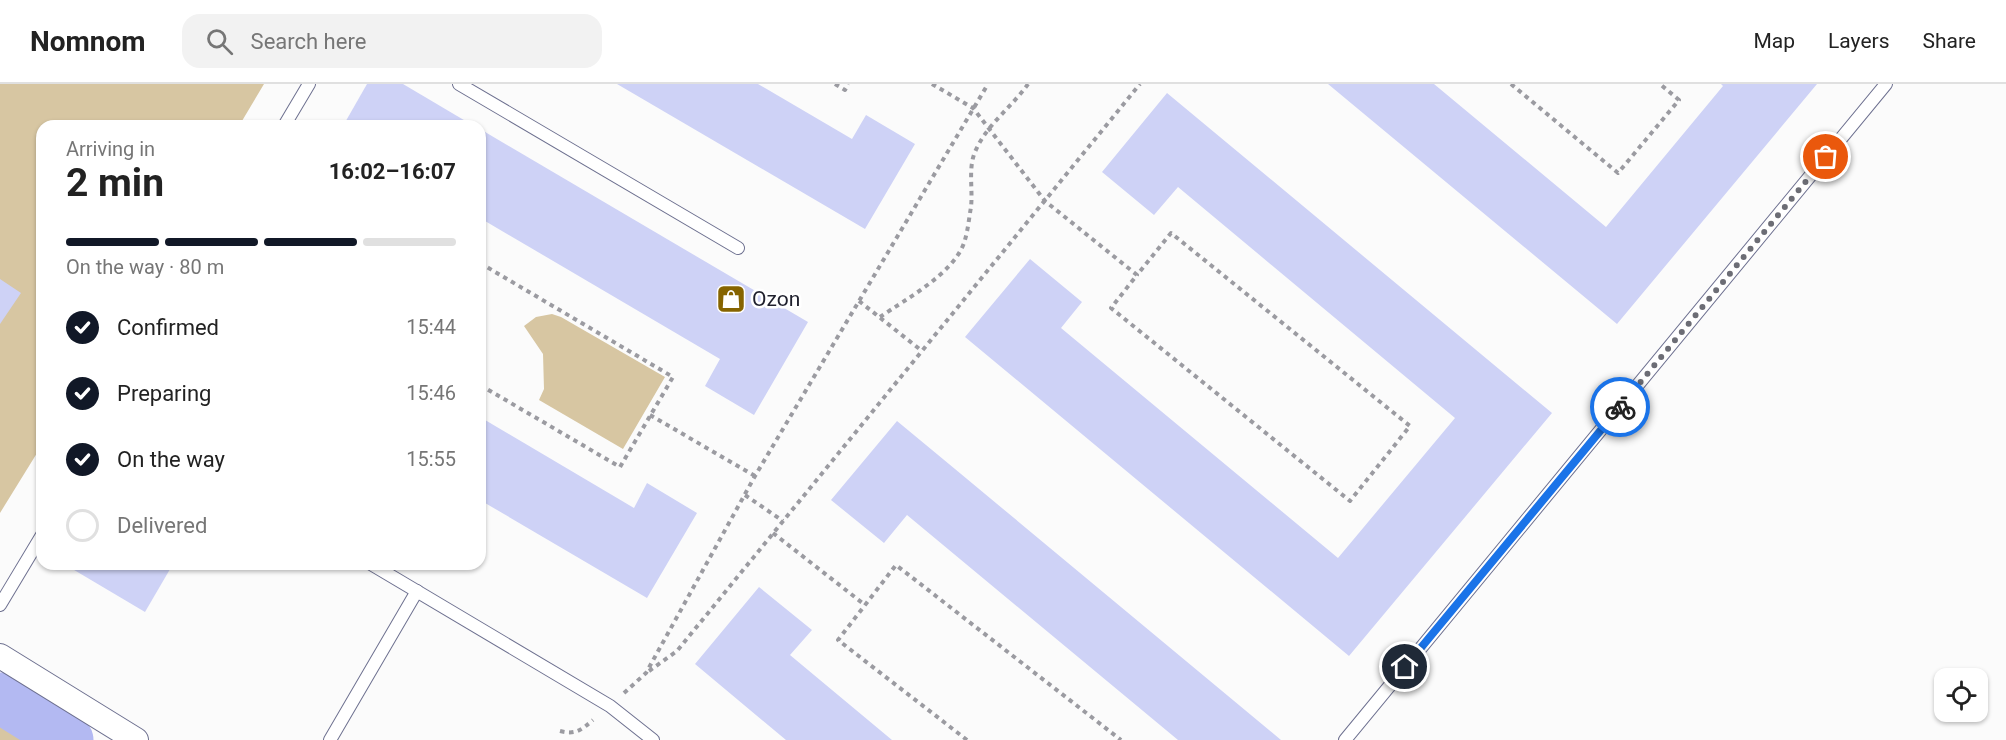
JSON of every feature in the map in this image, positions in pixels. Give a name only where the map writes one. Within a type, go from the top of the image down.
[{"type":"street","points":[[4,664],[136,740]]},
{"type":"lane","points":[[288,120],[309,84]]},
{"type":"lane","points":[[459,84],[738,248]]},
{"type":"lane","points":[[1345,740],[1886,84]]},
{"type":"lane","points":[[0,605],[36,545]]},
{"type":"lane","points":[[381,570],[610,706],[653,740]]},
{"type":"lane","points":[[330,740],[417,591]]},
{"type":"path","points":[[835,84],[845,90],[848,84]]},
{"type":"path","points":[[932,84],[974,108],[1045,201],[1137,275]]},
{"type":"path","points":[[646,673],[755,477],[988,84]]},
{"type":"path","points":[[880,317],[944,272],[957,257],[964,244],[968,224],[974,155],[989,129],[1028,84]]},
{"type":"path","points":[[560,731],[579,732],[646,673],[677,651],[1140,84]]},
{"type":"path","points":[[1511,84],[1618,174],[1679,100],[1660,84]]},
{"type":"path","points":[[1171,233],[1410,426],[1350,501],[1111,308],[1137,275],[1171,233]]},
{"type":"path","points":[[486,267],[673,377],[620,467],[486,388]]},
{"type":"path","points":[[859,301],[922,351]]},
{"type":"path","points":[[650,415],[755,477]]},
{"type":"path","points":[[745,495],[783,521]]},
{"type":"path","points":[[773,533],[865,604]]},
{"type":"path","points":[[967,740],[838,640],[896,565],[1121,740]]},
{"type":"shaded area","points":[[0,84],[264,84],[243,120],[36,120],[36,455],[0,513]]},
{"type":"shaded area","points":[[552,314],[665,377],[623,449],[539,400],[544,389],[543,354],[524,326],[536,317]]},
{"type":"shaded area","points":[[0,706],[54,740],[0,740]]},
{"type":"building","points":[[367,84],[403,84],[464,120],[346,120]]},
{"type":"building","points":[[617,84],[758,84],[852,139],[866,115],[915,144],[865,229]]},
{"type":"building","points":[[1328,84],[1434,84],[1606,227],[1723,86],[1721,84],[1817,84],[1617,324]]},
{"type":"building","points":[[1167,93],[1552,413],[1349,656],[965,337],[1030,259],[1082,302],[1061,328],[1338,558],[1455,418],[1178,187],[1154,215],[1102,172]]},
{"type":"building","points":[[486,133],[808,322],[754,415],[705,386],[720,359],[486,222]]},
{"type":"building","points":[[0,279],[21,293],[0,324]]},
{"type":"building","points":[[486,421],[634,508],[647,483],[697,513],[647,598],[486,504]]},
{"type":"building","points":[[897,421],[1281,740],[1178,740],[907,515],[884,543],[831,500]]},
{"type":"building","points":[[74,570],[170,570],[145,612]]},
{"type":"building","points":[[759,587],[812,630],[790,655],[892,740],[786,740],[695,664]]},
{"type":"waterway","points":[[1,698],[68,740]]},
{"type":"way so far","points":[[1620,407],[1826,157]]},
{"type":"place","name":"Ozon","points":[[731,299]]},
{"type":"route","points":[[1405,667],[1620,407]]}]
